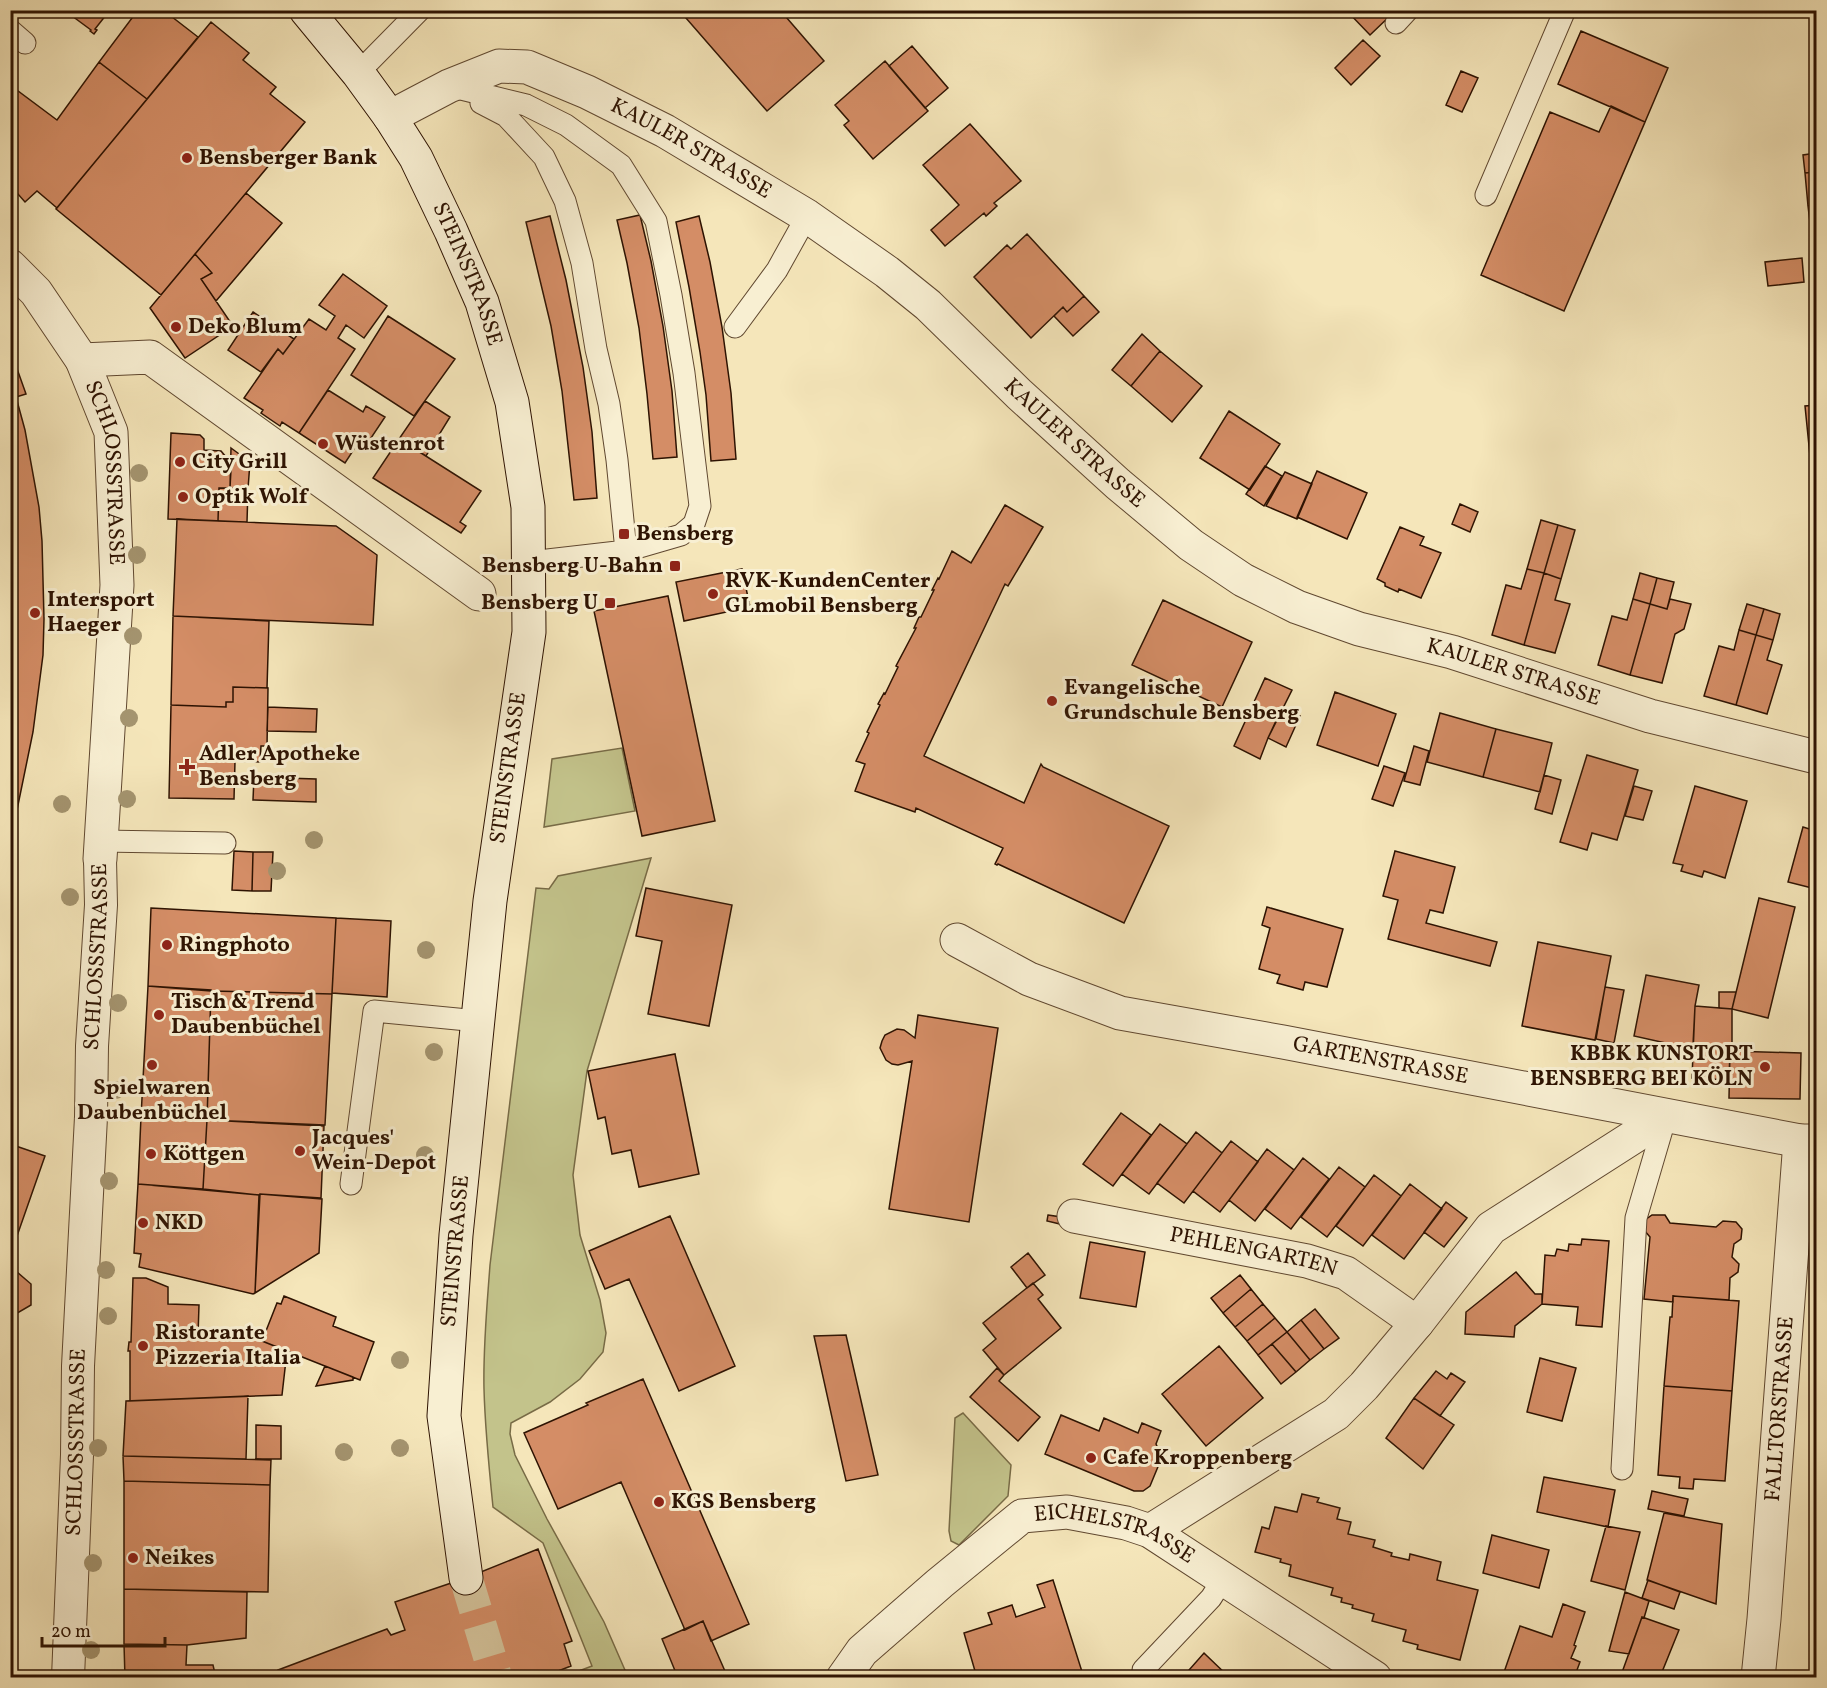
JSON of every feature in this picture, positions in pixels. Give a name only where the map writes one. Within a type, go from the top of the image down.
[{"type":"street","name":"STEINSTRASSE","points":[[306,10],[358,73],[390,117],[420,167],[451,231],[482,302],[512,402],[528,507],[529,632],[490,901],[456,1235],[444,1416],[466,1578]]},
{"type":"street","name":"KAULER STRASSE","points":[[390,117],[449,86],[499,66],[527,67],[587,92],[665,131],[807,216],[887,272],[928,305],[1019,394],[1118,484],[1191,545],[1243,580],[1297,607],[1359,629],[1452,652],[1650,716],[1816,757]]},
{"type":"street","name":"SCHLOSSSTRASSE","points":[[10,266],[36,292],[82,360],[111,432],[117,585],[92,1046],[91,1117],[78,1366],[77,1455],[68,1677]]},
{"type":"street","points":[[82,360],[150,357],[479,594]]},
{"type":"street","name":"GARTENSTRASSE","points":[[957,940],[1029,979],[1120,1013],[1808,1141]]},
{"type":"street","points":[[1150,1532],[1336,1414],[1364,1386],[1417,1323],[1491,1228],[1666,1116]]},
{"type":"street","name":"FALLTORSTRASSE","points":[[1758,1677],[1808,1141]]},
{"type":"street","name":"PEHLENGARTEN","points":[[1074,1216],[1307,1261],[1346,1273],[1417,1323]]},
{"type":"street","name":"EICHELSTRASSE","points":[[843,1677],[862,1652],[1022,1516],[1067,1512],[1126,1523],[1150,1532],[1375,1677]]},
{"type":"lane","points":[[358,73],[420,10]]},
{"type":"lane","points":[[1486,195],[1565,10]]},
{"type":"lane","points":[[449,86],[506,116],[544,157],[565,201],[582,263],[596,349],[609,404],[626,551]]},
{"type":"lane","points":[[449,86],[526,105],[566,125],[621,165],[656,221],[671,295],[684,373],[700,506],[694,524],[681,535],[626,551],[530,562]]},
{"type":"lane","points":[[735,327],[777,270],[807,216]]},
{"type":"lane","points":[[101,850],[225,843]]},
{"type":"lane","points":[[351,1184],[374,1011],[478,1022]]},
{"type":"lane","points":[[1622,1469],[1636,1218],[1666,1116]]},
{"type":"lane","points":[[1143,1670],[1212,1598],[1223,1579]]},
{"type":"green space","points":[[622,748],[635,811],[544,827],[552,759]]},
{"type":"green space","points":[[651,858],[587,1071],[573,1175],[580,1235],[600,1300],[606,1333],[603,1352],[580,1379],[550,1402],[511,1423],[510,1434],[515,1455],[547,1519],[604,1622],[628,1677],[563,1677],[592,1666],[543,1543],[493,1507],[484,1389],[490,1265],[536,888],[549,889],[558,876]]},
{"type":"green space","points":[[963,1413],[1011,1465],[1008,1496],[959,1545],[951,1541],[949,1531],[955,1418]]},
{"type":"building","points":[[64,10],[110,10],[95,29],[97,30],[94,34]]},
{"type":"building","points":[[138,10],[163,10],[198,37],[147,99],[99,62]]},
{"type":"building","points":[[679,10],[780,10],[824,61],[767,111]]},
{"type":"building","points":[[1346,10],[1393,10],[1394,12],[1370,35]]},
{"type":"building","name":"Bensberger Bank","points":[[211,22],[249,53],[243,60],[276,87],[270,94],[305,122],[161,295],[56,209]]},
{"type":"building","points":[[1581,31],[1668,68],[1645,122],[1558,84]]},
{"type":"building","points":[[1363,40],[1380,56],[1351,85],[1335,68]]},
{"type":"building","points":[[912,46],[948,88],[925,108],[889,66]]},
{"type":"building","points":[[885,61],[928,111],[873,159],[844,125],[849,121],[835,105]]},
{"type":"building","points":[[99,62],[147,99],[57,208],[37,191],[25,202],[10,185],[10,85],[57,120]]},
{"type":"building","points":[[1461,71],[1478,78],[1462,112],[1446,105]]},
{"type":"building","points":[[1611,106],[1645,122],[1564,311],[1481,275],[1550,112],[1599,132]]},
{"type":"building","points":[[970,124],[1021,181],[994,203],[997,206],[986,216],[984,213],[945,246],[931,230],[959,205],[923,165]]},
{"type":"building","points":[[1816,153],[1816,172],[1805,173],[1803,155]]},
{"type":"building","points":[[1816,172],[1816,205],[1808,206],[1805,173]]},
{"type":"building","points":[[246,193],[282,223],[216,301],[201,279],[212,273],[195,254]]},
{"type":"building","points":[[1816,205],[1816,239],[1812,239],[1808,206]]},
{"type":"building","points":[[640,215],[663,326],[672,391],[677,457],[653,459],[639,328],[617,220]]},
{"type":"building","points":[[550,216],[566,280],[583,367],[592,432],[597,498],[574,500],[562,391],[551,326],[526,222]]},
{"type":"building","points":[[699,216],[722,327],[731,393],[736,459],[711,461],[700,352],[676,222]]},
{"type":"building","points":[[1027,234],[1084,296],[1067,312],[1063,307],[1031,338],[974,277],[1007,245],[1011,249]]},
{"type":"building","points":[[1812,239],[1816,239],[1816,256],[1814,256]]},
{"type":"building","points":[[195,254],[212,273],[201,279],[233,326],[185,358],[150,308]]},
{"type":"building","points":[[1802,258],[1804,282],[1768,286],[1765,262]]},
{"type":"building","points":[[343,274],[387,306],[364,338],[346,325],[338,338],[355,349],[299,433],[282,422],[280,426],[261,413],[263,410],[244,398],[278,349],[283,354],[309,319],[326,330],[335,316],[319,305]]},
{"type":"building","points":[[1084,296],[1099,312],[1073,336],[1054,316],[1063,307],[1067,312]]},
{"type":"building","points":[[253,312],[294,339],[283,354],[278,349],[261,372],[228,350]]},
{"type":"building","points":[[388,316],[455,359],[414,416],[351,375]]},
{"type":"building","points":[[1142,334],[1160,351],[1131,386],[1112,370]]},
{"type":"building","points":[[10,349],[26,394],[16,397],[25,430],[39,507],[44,619],[43,655],[33,732],[10,844]]},
{"type":"building","points":[[1160,351],[1202,386],[1172,422],[1131,386]]},
{"type":"building","points":[[328,390],[363,412],[366,406],[385,417],[365,447],[358,443],[345,463],[299,433]]},
{"type":"building","points":[[425,401],[450,417],[426,456],[399,439]]},
{"type":"building","points":[[1816,405],[1816,455],[1810,456],[1805,406]]},
{"type":"building","points":[[1229,411],[1280,444],[1250,490],[1200,458]]},
{"type":"building","points":[[171,433],[200,435],[204,439],[204,450],[221,451],[227,458],[226,468],[231,469],[230,488],[219,488],[218,521],[168,519]]},
{"type":"building","points":[[399,439],[481,491],[460,522],[466,526],[461,533],[373,478]]},
{"type":"building","points":[[231,448],[250,462],[248,489],[230,488]]},
{"type":"building","points":[[1265,466],[1282,476],[1264,506],[1246,494]]},
{"type":"building","points":[[1317,471],[1367,493],[1347,539],[1297,517]]},
{"type":"building","points":[[1285,472],[1312,484],[1297,519],[1266,506]]},
{"type":"building","points":[[219,488],[248,489],[247,522],[218,521]]},
{"type":"building","points":[[1460,504],[1478,512],[1470,532],[1452,524]]},
{"type":"building","points":[[1005,505],[1043,527],[1008,586],[1005,584],[924,756],[1024,803],[1041,764],[1043,767],[1169,826],[1124,923],[995,864],[1003,848],[916,808],[915,812],[855,791],[865,764],[856,761],[880,705],[878,704],[885,694],[898,667],[896,666],[952,551],[971,563]]},
{"type":"building","points":[[177,519],[336,526],[377,555],[373,625],[173,616]]},
{"type":"building","points":[[1541,520],[1558,525],[1544,573],[1527,569]]},
{"type":"building","points":[[1558,525],[1575,530],[1561,579],[1544,573]]},
{"type":"building","points":[[1400,527],[1424,537],[1420,545],[1441,553],[1421,598],[1399,589],[1398,592],[1377,579]]},
{"type":"building","name":"RVK-KundenCenter GLmobil Bensberg","points":[[742,569],[750,607],[684,621],[676,582]]},
{"type":"building","points":[[1527,569],[1544,573],[1524,645],[1492,635],[1506,585],[1521,589]]},
{"type":"building","points":[[1544,573],[1561,579],[1555,600],[1570,604],[1555,653],[1524,645]]},
{"type":"building","points":[[1640,573],[1657,578],[1650,604],[1633,599]]},
{"type":"building","points":[[1657,578],[1674,582],[1667,609],[1650,604]]},
{"type":"building","points":[[668,596],[715,821],[642,836],[594,611]]},
{"type":"building","points":[[1633,599],[1650,604],[1630,675],[1598,665],[1612,616],[1627,620]]},
{"type":"building","points":[[1670,599],[1691,604],[1684,629],[1675,634],[1662,683],[1630,675],[1650,604],[1667,609]]},
{"type":"building","points":[[1163,600],[1252,642],[1222,707],[1132,665]]},
{"type":"building","points":[[1747,604],[1764,609],[1756,635],[1739,630]]},
{"type":"building","points":[[1764,609],[1780,614],[1773,640],[1756,635]]},
{"type":"building","points":[[173,616],[269,621],[267,688],[233,687],[233,702],[226,702],[226,707],[171,705]]},
{"type":"building","points":[[1739,630],[1756,635],[1736,705],[1704,696],[1719,646],[1734,650]]},
{"type":"building","points":[[1756,635],[1773,640],[1767,660],[1782,665],[1767,714],[1736,705]]},
{"type":"building","points":[[1265,678],[1292,690],[1260,759],[1234,746]]},
{"type":"building","points":[[233,687],[268,688],[267,746],[261,746],[260,762],[235,761],[234,799],[169,798],[171,705],[226,707],[226,702],[233,702]]},
{"type":"building","points":[[1335,692],[1396,714],[1378,766],[1317,745]]},
{"type":"building","points":[[1816,697],[1816,727],[1811,725]]},
{"type":"building","points":[[268,707],[317,709],[316,732],[267,731]]},
{"type":"building","points":[[1282,708],[1300,716],[1286,747],[1268,738]]},
{"type":"building","points":[[1440,713],[1496,729],[1483,777],[1427,762]]},
{"type":"building","points":[[1496,729],[1552,743],[1540,792],[1483,777]]},
{"type":"building","points":[[1414,746],[1429,751],[1420,785],[1404,781]]},
{"type":"building","points":[[1587,755],[1638,770],[1617,840],[1592,833],[1587,850],[1560,842]]},
{"type":"building","points":[[1384,766],[1405,773],[1393,806],[1372,799]]},
{"type":"building","points":[[1544,775],[1561,780],[1552,814],[1535,809]]},
{"type":"building","points":[[254,777],[316,779],[316,802],[253,800]]},
{"type":"building","points":[[1634,786],[1652,791],[1643,820],[1625,816]]},
{"type":"building","points":[[1695,786],[1747,801],[1725,878],[1704,871],[1702,877],[1681,871],[1683,865],[1673,863]]},
{"type":"building","points":[[1803,827],[1816,831],[1816,889],[1788,882]]},
{"type":"building","points":[[234,851],[253,852],[252,891],[232,890]]},
{"type":"building","points":[[1395,851],[1455,867],[1443,913],[1430,910],[1426,923],[1497,942],[1490,966],[1388,939],[1398,900],[1383,896]]},
{"type":"building","points":[[253,852],[273,852],[271,891],[252,891]]},
{"type":"building","points":[[646,888],[732,905],[709,1026],[648,1014],[662,941],[636,936]]},
{"type":"building","points":[[1759,898],[1795,907],[1768,1018],[1732,1009]]},
{"type":"building","points":[[1267,907],[1343,929],[1327,987],[1305,982],[1303,990],[1277,983],[1280,975],[1259,969],[1270,928],[1262,925]]},
{"type":"building","points":[[151,908],[336,918],[332,994],[211,991],[148,986]]},
{"type":"building","points":[[336,918],[391,921],[387,997],[332,993]]},
{"type":"building","points":[[1538,942],[1611,956],[1595,1040],[1522,1026]]},
{"type":"building","points":[[1646,975],[1699,985],[1695,1006],[1693,1045],[1679,1046],[1634,1036]]},
{"type":"building","points":[[148,986],[211,990],[207,1120],[141,1117]]},
{"type":"building","points":[[1605,987],[1624,990],[1614,1043],[1596,1039]]},
{"type":"building","points":[[211,991],[332,994],[325,1125],[207,1120]]},
{"type":"building","points":[[1719,992],[1736,992],[1732,1009],[1719,1008]]},
{"type":"building","points":[[1695,1006],[1732,1009],[1729,1080],[1692,1078]]},
{"type":"building","points":[[918,1015],[998,1028],[969,1222],[889,1209],[912,1061],[898,1065],[892,1064],[886,1060],[880,1048],[885,1035],[897,1029],[904,1030],[915,1038]]},
{"type":"building","name":"KBBK KUNSTORT BENSBERG BEI KÖLN","points":[[1730,1051],[1801,1053],[1800,1099],[1729,1098]]},
{"type":"building","points":[[675,1054],[699,1174],[639,1187],[631,1150],[612,1154],[605,1117],[598,1119],[588,1071]]},
{"type":"building","points":[[1121,1113],[1151,1135],[1113,1186],[1083,1164]]},
{"type":"building","points":[[141,1117],[207,1120],[203,1189],[138,1184]]},
{"type":"building","points":[[207,1120],[324,1126],[321,1198],[203,1189]]},
{"type":"building","points":[[1160,1124],[1187,1144],[1149,1194],[1122,1174]]},
{"type":"building","points":[[1196,1132],[1222,1153],[1184,1203],[1157,1183]]},
{"type":"building","points":[[1231,1141],[1258,1162],[1220,1212],[1193,1191]]},
{"type":"building","points":[[10,1144],[45,1156],[10,1256]]},
{"type":"building","points":[[1267,1149],[1294,1170],[1255,1221],[1229,1200]]},
{"type":"building","points":[[1303,1158],[1329,1179],[1291,1229],[1265,1209]]},
{"type":"building","points":[[1339,1167],[1365,1187],[1327,1237],[1301,1217]]},
{"type":"building","points":[[1374,1175],[1401,1196],[1363,1246],[1336,1226]]},
{"type":"building","points":[[138,1184],[259,1195],[255,1293],[139,1267],[141,1254],[134,1253]]},
{"type":"building","points":[[1410,1184],[1442,1209],[1404,1259],[1372,1235]]},
{"type":"building","points":[[260,1194],[322,1199],[319,1253],[255,1293]]},
{"type":"building","points":[[1446,1202],[1467,1218],[1444,1247],[1424,1232]]},
{"type":"building","points":[[1048,1215],[1061,1217],[1060,1224],[1047,1221]]},
{"type":"building","points":[[1652,1215],[1665,1215],[1670,1223],[1716,1227],[1723,1221],[1736,1222],[1742,1229],[1741,1239],[1734,1244],[1732,1257],[1739,1264],[1738,1272],[1730,1278],[1729,1300],[1673,1296],[1673,1302],[1644,1299],[1650,1237],[1644,1230],[1645,1220]]},
{"type":"building","points":[[670,1216],[735,1366],[679,1391],[629,1279],[605,1289],[589,1251]]},
{"type":"building","points":[[1582,1239],[1609,1241],[1602,1327],[1576,1325],[1578,1307],[1542,1304],[1545,1255],[1555,1256],[1557,1249],[1568,1251],[1569,1244],[1581,1245]]},
{"type":"building","points":[[1090,1242],[1145,1252],[1136,1307],[1080,1298]]},
{"type":"building","points":[[1028,1253],[1045,1275],[1027,1288],[1011,1267]]},
{"type":"building","points":[[10,1266],[31,1284],[31,1305],[14,1315],[10,1314]]},
{"type":"building","points":[[1516,1272],[1535,1294],[1542,1294],[1542,1304],[1515,1326],[1514,1337],[1465,1334],[1466,1312]]},
{"type":"building","points":[[1240,1275],[1251,1289],[1223,1313],[1211,1298]]},
{"type":"building","points":[[133,1278],[146,1278],[168,1287],[168,1304],[199,1305],[198,1336],[264,1336],[262,1341],[287,1351],[282,1395],[130,1401],[130,1351],[128,1351],[129,1342],[131,1342]]},
{"type":"building","points":[[1033,1283],[1043,1295],[1038,1299],[1061,1328],[1004,1375],[983,1350],[996,1339],[983,1323]]},
{"type":"building","points":[[1251,1289],[1263,1304],[1235,1327],[1223,1313]]},
{"type":"building","points":[[284,1296],[336,1317],[333,1326],[374,1342],[360,1380],[262,1341],[277,1303],[281,1304]]},
{"type":"building","points":[[1673,1296],[1739,1301],[1732,1391],[1664,1386]]},
{"type":"building","points":[[1263,1304],[1275,1318],[1247,1341],[1235,1327]]},
{"type":"building","points":[[1315,1309],[1339,1338],[1324,1349],[1301,1320]]},
{"type":"building","points":[[1275,1318],[1287,1332],[1258,1355],[1247,1341]]},
{"type":"building","points":[[1301,1320],[1324,1349],[1310,1360],[1287,1332]]},
{"type":"building","points":[[1287,1332],[1310,1360],[1296,1372],[1272,1344]]},
{"type":"building","points":[[846,1335],[878,1475],[846,1481],[814,1336]]},
{"type":"building","points":[[1272,1344],[1296,1372],[1281,1384],[1258,1355]]},
{"type":"building","points":[[1219,1346],[1263,1398],[1206,1446],[1162,1394]]},
{"type":"building","points":[[1540,1358],[1576,1368],[1562,1421],[1527,1412]]},
{"type":"building","points":[[325,1366],[353,1377],[353,1380],[316,1386]]},
{"type":"building","points":[[997,1368],[1004,1375],[999,1381],[1040,1417],[1018,1441],[970,1397]]},
{"type":"building","points":[[1436,1371],[1447,1379],[1451,1373],[1465,1382],[1440,1416],[1414,1398]]},
{"type":"building","points":[[643,1379],[749,1624],[711,1641],[703,1621],[685,1630],[621,1482],[558,1509],[524,1433]]},
{"type":"building","points":[[1664,1386],[1732,1391],[1725,1481],[1694,1479],[1693,1489],[1679,1488],[1680,1477],[1658,1475]]},
{"type":"building","points":[[248,1396],[246,1459],[123,1456],[126,1401]]},
{"type":"building","points":[[1414,1398],[1454,1425],[1423,1469],[1386,1438]]},
{"type":"building","points":[[1061,1415],[1099,1431],[1104,1418],[1138,1433],[1142,1423],[1161,1431],[1156,1444],[1162,1457],[1150,1486],[1143,1491],[1134,1491],[1045,1454]]},
{"type":"building","points":[[256,1425],[281,1426],[281,1459],[256,1459]]},
{"type":"building","points":[[123,1456],[271,1460],[270,1485],[124,1481]]},
{"type":"building","points":[[1544,1477],[1615,1490],[1608,1527],[1537,1512]]},
{"type":"building","points":[[124,1481],[270,1485],[268,1592],[124,1589]]},
{"type":"building","points":[[1652,1491],[1688,1499],[1684,1516],[1648,1509]]},
{"type":"building","points":[[1302,1494],[1319,1498],[1317,1502],[1340,1508],[1337,1519],[1351,1522],[1348,1534],[1375,1540],[1373,1547],[1392,1553],[1391,1556],[1409,1560],[1410,1554],[1441,1562],[1437,1580],[1478,1590],[1460,1660],[1417,1649],[1418,1645],[1403,1641],[1406,1630],[1372,1621],[1374,1614],[1352,1608],[1353,1605],[1341,1602],[1342,1598],[1331,1595],[1333,1588],[1289,1576],[1291,1565],[1280,1562],[1281,1559],[1255,1552],[1262,1527],[1269,1529],[1275,1507],[1297,1512]]},
{"type":"building","points":[[1664,1513],[1722,1524],[1716,1604],[1647,1580]]},
{"type":"building","points":[[1606,1526],[1640,1532],[1625,1590],[1591,1581]]},
{"type":"building","points":[[1492,1535],[1549,1550],[1539,1588],[1483,1573]]},
{"type":"building","points":[[538,1549],[572,1641],[564,1644],[571,1666],[540,1678],[281,1678],[278,1670],[387,1629],[391,1635],[405,1630],[395,1602],[466,1578]]},
{"type":"building","points":[[1053,1580],[1084,1678],[977,1678],[964,1633],[992,1624],[988,1613],[1012,1605],[1016,1617],[1045,1607],[1037,1585]]},
{"type":"building","points":[[1648,1580],[1680,1592],[1674,1609],[1642,1598]]},
{"type":"building","points":[[124,1589],[247,1592],[246,1638],[187,1645],[124,1644]]},
{"type":"building","points":[[1625,1592],[1649,1601],[1629,1654],[1609,1651]]},
{"type":"building","points":[[1563,1604],[1585,1612],[1571,1658],[1580,1662],[1574,1678],[1502,1678],[1520,1626],[1552,1637]]},
{"type":"building","points":[[1642,1617],[1679,1630],[1660,1677],[1662,1678],[1620,1678]]},
{"type":"building","points":[[703,1621],[728,1678],[678,1678],[662,1639]]},
{"type":"building","points":[[124,1644],[187,1645],[186,1665],[213,1665],[216,1678],[125,1678]]},
{"type":"building","points":[[1204,1653],[1206,1655],[1230,1678],[1182,1678]]},
{"type":"tunnel","points":[[466,1578],[496,1678]]},
{"type":"place","name":"Bensberger Bank","points":[[187,158]]},
{"type":"place","name":"Deko Blum","points":[[176,327]]},
{"type":"place","name":"Wüstenrot","points":[[323,444]]},
{"type":"place","name":"City Grill","points":[[180,462]]},
{"type":"place","name":"Optik Wolf","points":[[183,497]]},
{"type":"place","name":"Bensberg","points":[[624,534]]},
{"type":"place","name":"Bensberg U-Bahn","points":[[675,566]]},
{"type":"place","name":"RVK-KundenCenter GLmobil Bensberg","points":[[713,594]]},
{"type":"place","name":"Bensberg U","points":[[610,603]]},
{"type":"place","name":"Intersport Haeger","points":[[35,613]]},
{"type":"place","name":"Evangelische Grundschule Bensberg","points":[[1052,701]]},
{"type":"place","name":"Adler Apotheke Bensberg","points":[[187,767]]},
{"type":"place","name":"Ringphoto","points":[[167,945]]},
{"type":"place","name":"Tisch & Trend Daubenbüchel","points":[[159,1015]]},
{"type":"place","name":"Spielwaren Daubenbüchel","points":[[152,1065]]},
{"type":"place","name":"KBBK KUNSTORT BENSBERG BEI KÖLN","points":[[1765,1067]]},
{"type":"place","name":"Jacques' Wein-Depot","points":[[300,1151]]},
{"type":"place","name":"Köttgen","points":[[151,1154]]},
{"type":"place","name":"NKD","points":[[143,1223]]},
{"type":"place","name":"Ristorante Pizzeria Italia","points":[[143,1346]]},
{"type":"place","name":"Cafe Kroppenberg","points":[[1091,1458]]},
{"type":"place","name":"KGS Bensberg","points":[[659,1502]]},
{"type":"place","name":"Neikes","points":[[133,1558]]}]
